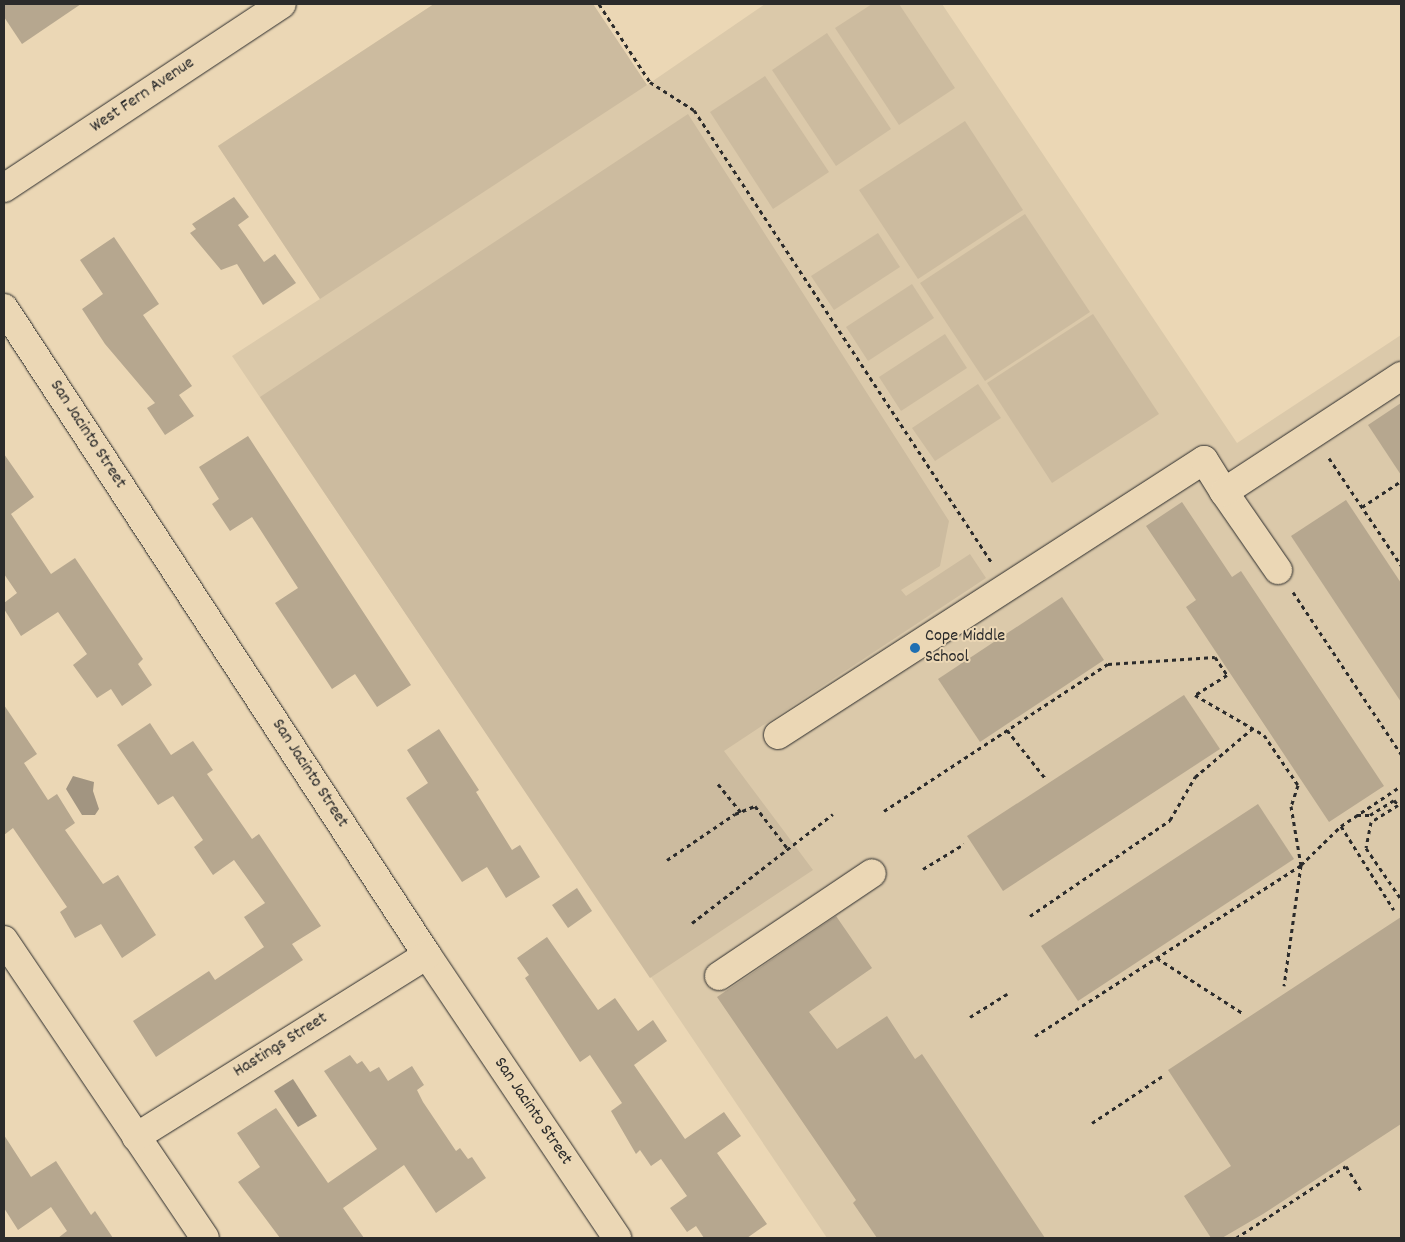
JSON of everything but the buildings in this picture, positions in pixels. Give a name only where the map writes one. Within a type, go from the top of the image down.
[{"type":"street","name":"West Fern Avenue","points":[[4,188],[282,4]]},
{"type":"street","name":"San Jacinto Street","points":[[4,308],[427,955],[617,1238]]},
{"type":"street","points":[[1224,492],[1401,376]]},
{"type":"street","points":[[778,735],[1204,460],[1278,570]]},
{"type":"street","points":[[719,976],[872,873]]},
{"type":"street","points":[[4,940],[205,1238]]},
{"type":"street","name":"Hastings Street","points":[[136,1137],[427,955]]},
{"type":"path","points":[[599,4],[650,82],[694,110],[1007,586]]},
{"type":"path","points":[[1313,434],[1401,565]]},
{"type":"path","points":[[1362,507],[1401,481]]},
{"type":"path","points":[[1278,570],[1401,754]]},
{"type":"path","points":[[884,811],[1108,664],[1215,657],[1227,675],[1195,696],[1264,735],[1298,785],[1291,806],[1301,865],[1284,986]]},
{"type":"path","points":[[1030,916],[1170,820],[1195,777],[1253,728]]},
{"type":"path","points":[[1008,730],[1045,778]]},
{"type":"path","points":[[718,784],[741,812]]},
{"type":"path","points":[[1035,1036],[1301,865],[1341,826],[1401,786]]},
{"type":"path","points":[[1357,815],[1370,815],[1394,800],[1398,805],[1371,822],[1366,848],[1401,899]]},
{"type":"path","points":[[667,860],[741,812],[754,806],[788,849]]},
{"type":"path","points":[[692,923],[833,814]]},
{"type":"path","points":[[1341,826],[1394,910]]},
{"type":"path","points":[[923,869],[964,844]]},
{"type":"path","points":[[1157,958],[1244,1014]]},
{"type":"path","points":[[970,1018],[1007,994]]},
{"type":"path","points":[[1092,1124],[1164,1075]]},
{"type":"path","points":[[1236,1238],[1346,1166],[1361,1191]]},
{"type":"shaded area","name":"Cope Middle School","points":[[434,4],[593,4],[647,85],[765,4],[942,4],[1237,443],[1401,335],[1401,1238],[827,1238],[232,356],[320,299],[218,146]]},
{"type":"shaded area","points":[[434,4],[593,4],[647,85],[320,299],[218,146]]},
{"type":"shaded area","points":[[872,4],[899,4],[955,88],[899,125],[835,28]]},
{"type":"shaded area","points":[[827,33],[891,129],[836,166],[772,70]]},
{"type":"shaded area","points":[[765,76],[829,172],[773,209],[710,112]]},
{"type":"shaded area","points":[[688,114],[949,521],[940,566],[901,590],[906,596],[970,554],[986,578],[724,751],[813,870],[650,978],[260,397]]},
{"type":"shaded area","points":[[965,121],[1023,210],[918,279],[859,190]]},
{"type":"shaded area","points":[[1025,214],[1090,312],[985,381],[920,283]]},
{"type":"shaded area","points":[[878,233],[900,267],[834,310],[811,276]]},
{"type":"shaded area","points":[[912,284],[934,318],[868,361],[846,327]]},
{"type":"shaded area","points":[[1093,314],[1159,414],[1052,483],[987,383]]},
{"type":"shaded area","points":[[945,334],[967,368],[901,411],[879,377]]},
{"type":"shaded area","points":[[978,384],[1001,418],[935,461],[912,428]]},
{"type":"shaded area","points":[[73,776],[94,782],[93,791],[99,809],[95,815],[82,815],[66,789]]},
{"type":"shaded area","points":[[293,1079],[317,1116],[298,1127],[274,1091]]},
{"type":"place","name":"Cope Middle School","points":[[915,648]]}]
